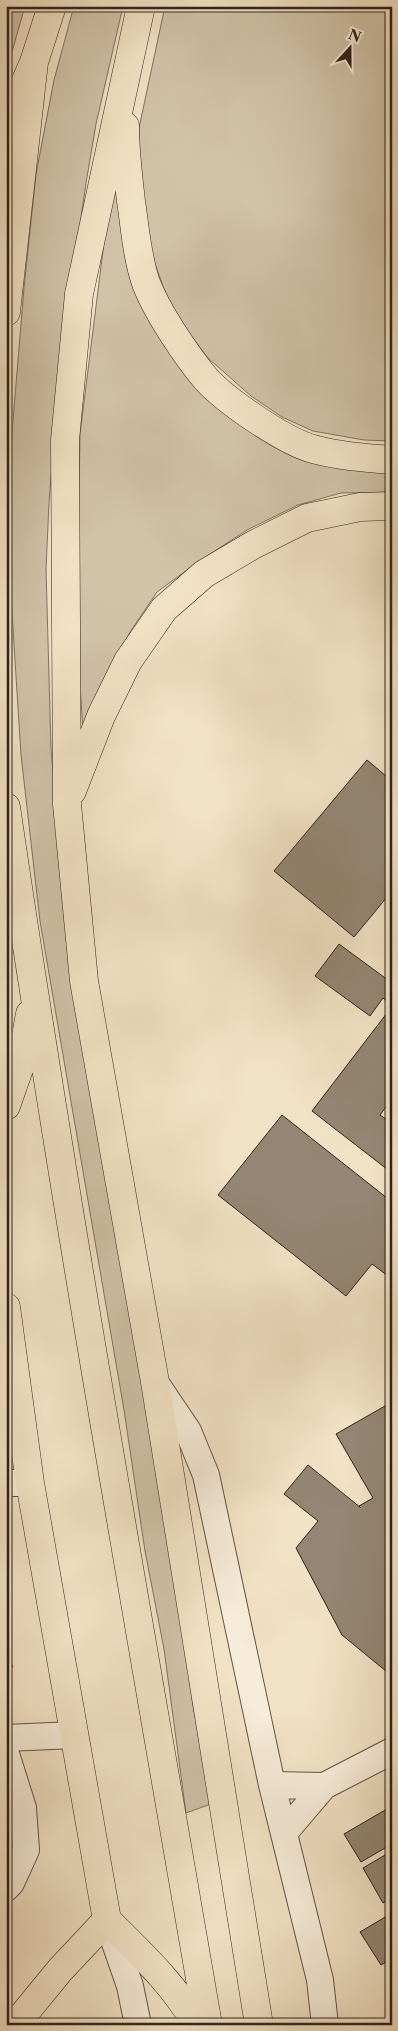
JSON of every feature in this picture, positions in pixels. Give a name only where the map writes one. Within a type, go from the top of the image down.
[{"type":"main road","points":[[6,127],[34,62],[52,6]]},
{"type":"main road","points":[[141,6],[79,294],[65,440],[67,804],[84,981],[154,1382],[259,2025]]},
{"type":"main road","points":[[6,312],[34,62]]},
{"type":"main road","points":[[125,82],[125,144],[137,246],[146,284],[172,333],[207,380],[247,413],[281,435],[312,449],[357,457],[392,460]]},
{"type":"main road","points":[[67,804],[101,716],[128,661],[164,608],[204,574],[253,545],[307,518],[360,507],[392,506]]},
{"type":"main road","points":[[6,807],[33,992],[145,1664],[208,2025]]},
{"type":"main road","points":[[6,1106],[21,1063],[28,1032],[33,992]]},
{"type":"main road","points":[[6,1307],[18,1483],[74,1734],[108,1920],[171,1986],[188,2008],[197,2025]]},
{"type":"main road","points":[[15,2025],[60,1970],[108,1920]]},
{"type":"street","points":[[154,1382],[188,1431],[206,1475],[272,1786],[320,1980],[325,2025]]},
{"type":"street","points":[[6,1738],[74,1734]]},
{"type":"street","points":[[284,1833],[324,1786],[392,1751]]},
{"type":"street","points":[[6,1754],[24,1808],[26,1850],[11,1883],[6,1888]]},
{"type":"street","points":[[272,1786],[324,1786]]},
{"type":"street","points":[[108,1920],[130,1986],[138,2025]]},
{"type":"shaded area","points":[[6,6],[25,6],[6,73]]},
{"type":"shaded area","points":[[74,6],[123,6],[96,124],[86,183],[72,280],[54,438],[46,569],[51,749],[55,796],[185,1638],[193,1706],[211,1804],[186,1813],[164,1649],[145,1551],[124,1410],[40,921],[21,755],[9,566],[12,432],[36,174],[54,80]]},
{"type":"shaded area","points":[[165,6],[392,6],[392,441],[364,440],[313,431],[282,417],[251,396],[208,358],[179,320],[164,289],[146,238],[138,201],[139,128]]},
{"type":"shaded area","points":[[115,155],[128,251],[237,418],[392,472],[392,492],[341,493],[298,505],[247,530],[157,592],[130,632],[104,681],[83,734],[77,630],[80,434]]},
{"type":"building","points":[[367,760],[392,781],[392,891],[354,937],[274,871]]},
{"type":"building","points":[[339,944],[392,983],[392,1005],[383,998],[370,1016],[315,976]]},
{"type":"building","points":[[387,1013],[392,1017],[392,1099],[380,1115],[392,1123],[392,1173],[312,1111]]},
{"type":"building","points":[[282,1115],[392,1202],[392,1279],[372,1264],[346,1296],[218,1195]]},
{"type":"building","points":[[392,1402],[392,1676],[342,1635],[296,1548],[318,1521],[284,1494],[308,1465],[361,1508],[359,1506],[373,1498],[336,1434]]},
{"type":"building","points":[[6,1654],[13,1667],[6,1670]]},
{"type":"building","points":[[392,1806],[392,1844],[361,1862],[344,1834]]},
{"type":"building","points":[[392,1851],[392,1898],[383,1903],[363,1868]]},
{"type":"building","points":[[392,1913],[392,1959],[381,1965],[360,1932]]}]
